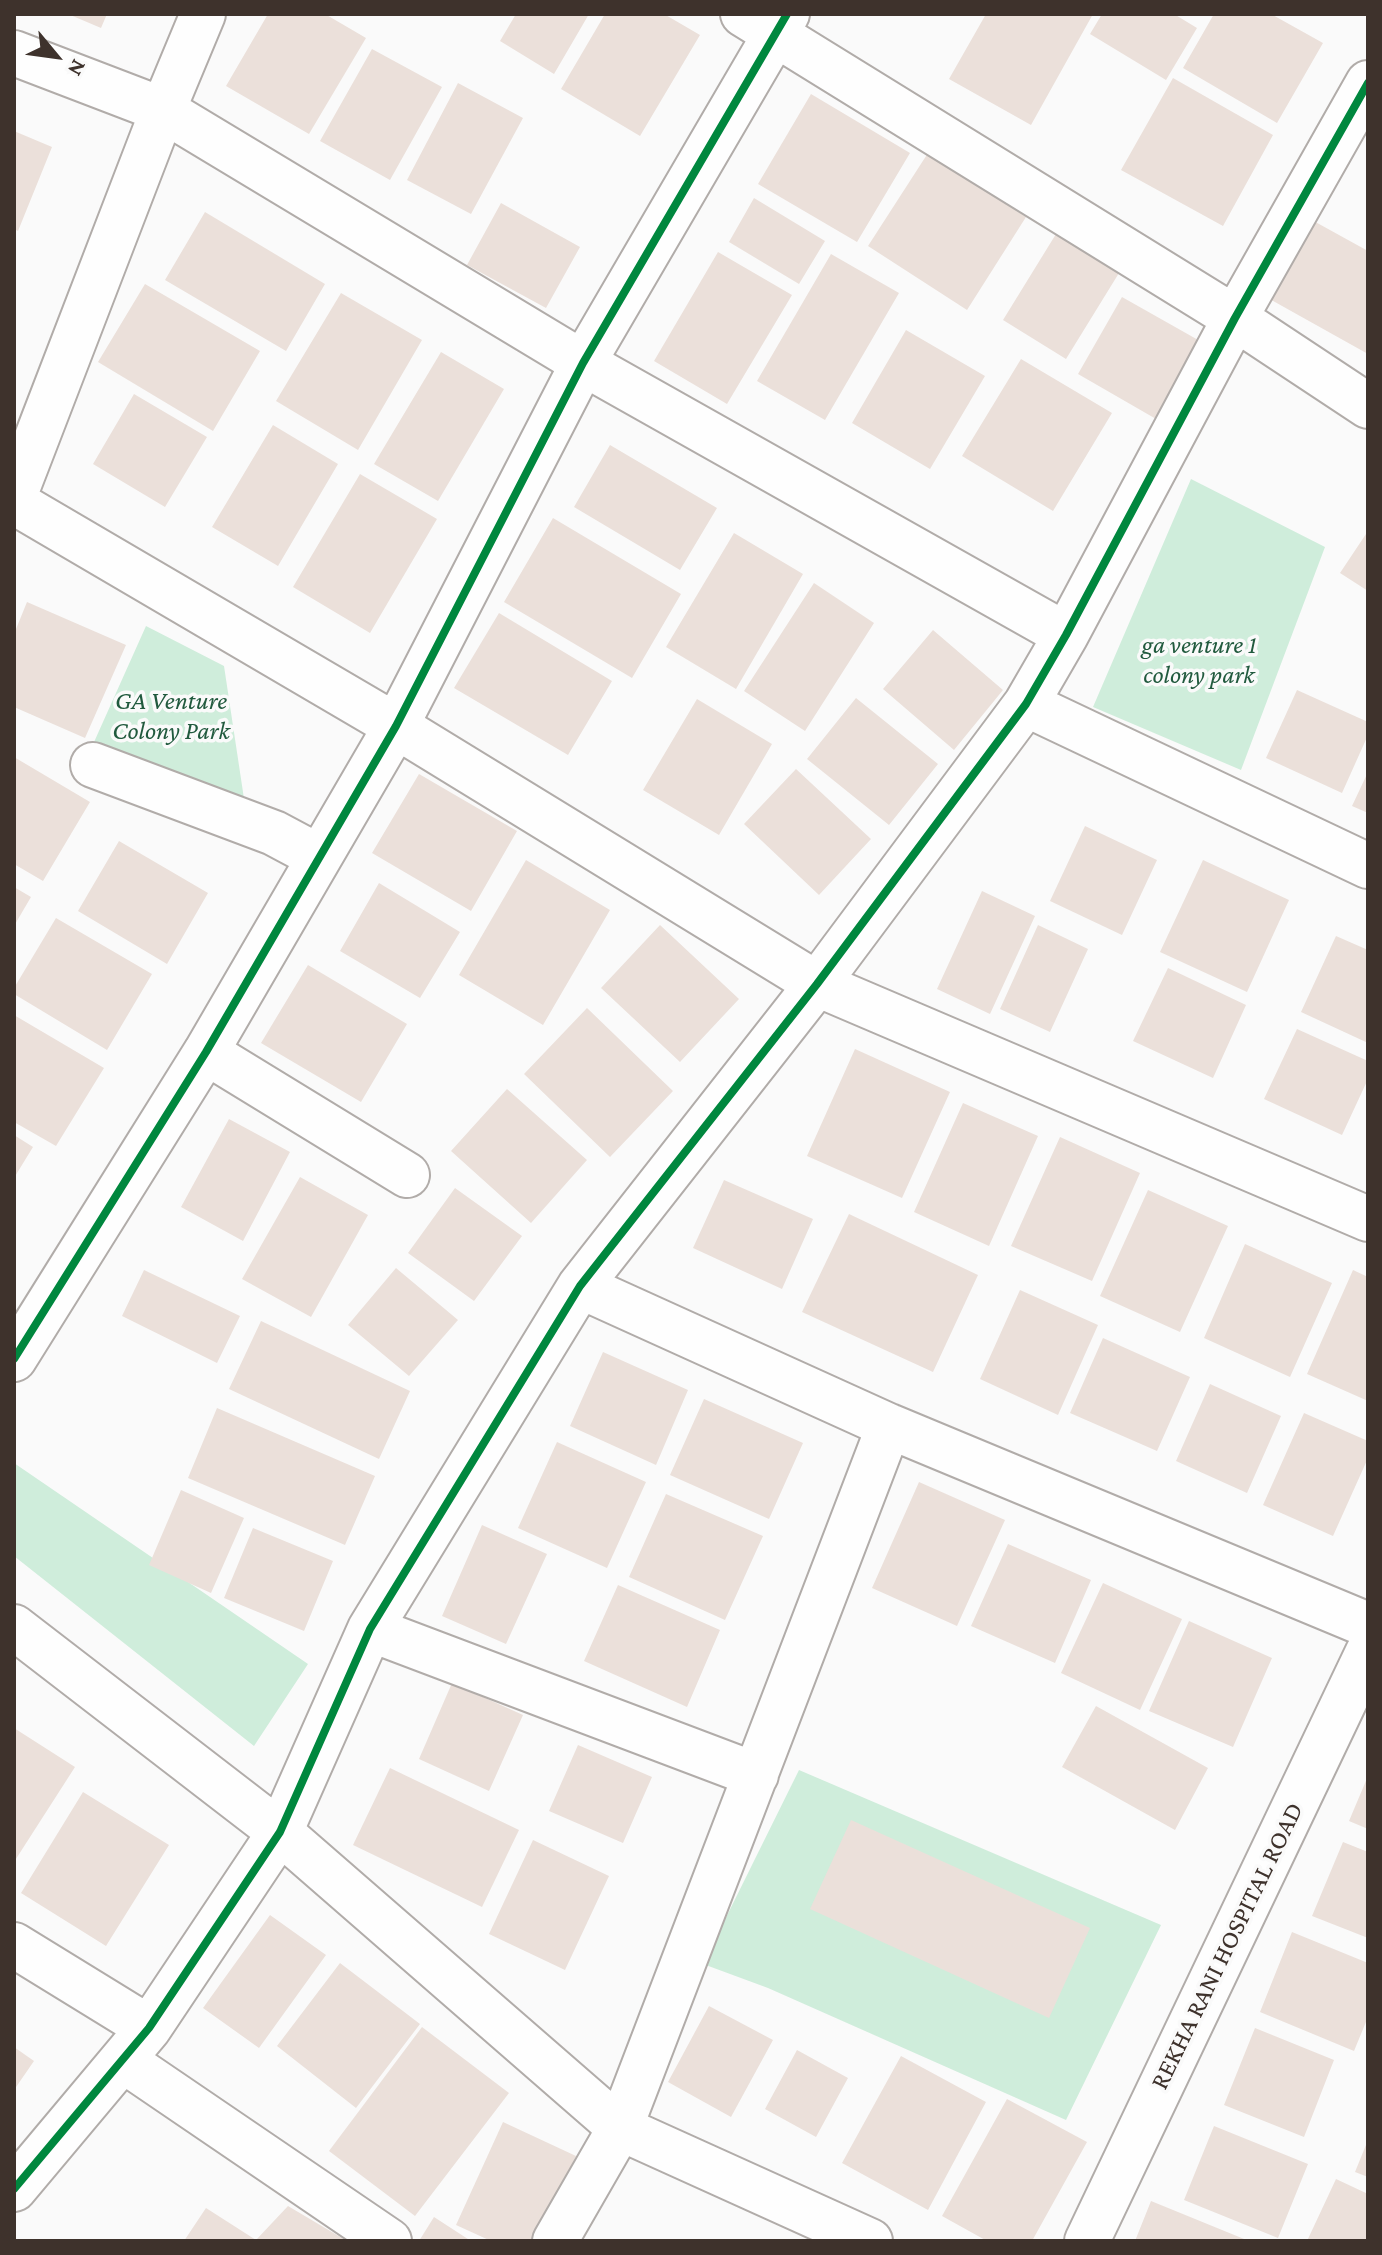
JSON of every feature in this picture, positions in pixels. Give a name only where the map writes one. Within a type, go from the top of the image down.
[{"type":"street","points":[[203,14],[163,110],[14,500],[396,726],[817,984],[1368,1219]]},
{"type":"street","points":[[14,1359],[206,1052],[396,726],[583,363],[769,20],[1368,406]]},
{"type":"street","points":[[14,53],[163,110],[583,363],[1066,635]]},
{"type":"street","points":[[14,2189],[136,2044],[280,1832],[370,1629],[580,1286],[817,984],[1026,704],[1235,318],[1368,83]]},
{"type":"street","points":[[1026,704],[1368,866]]},
{"type":"street","points":[[93,765],[274,833],[319,857]]},
{"type":"street","points":[[206,1052],[407,1175]]},
{"type":"street","points":[[580,1286],[889,1426],[1368,1625]]},
{"type":"street","points":[[555,2241],[620,2128],[889,1426]]},
{"type":"street","points":[[14,1627],[280,1832],[620,2128],[870,2241]]},
{"type":"street","points":[[370,1629],[756,1775]]},
{"type":"street","name":"REKHA RANI HOSPITAL ROAD","points":[[1087,2241],[1368,1652]]},
{"type":"street","points":[[14,1945],[389,2241]]},
{"type":"green space","name":"ga venture 1 colony park","points":[[1191,479],[1325,547],[1241,770],[1093,707]]},
{"type":"green space","name":"GA Venture Colony Park","points":[[146,626],[224,666],[246,812],[90,751]]},
{"type":"green space","points":[[14,1463],[308,1664],[254,1746],[14,1556]]},
{"type":"green space","points":[[799,1770],[1161,1925],[1066,2120],[768,1988],[703,1964]]},
{"type":"building","points":[[68,14],[107,14],[101,28]]},
{"type":"building","points":[[268,14],[325,14],[366,38],[309,134],[226,86]]},
{"type":"building","points":[[516,14],[589,14],[554,74],[500,41]]},
{"type":"building","points":[[605,14],[664,14],[700,35],[640,136],[561,89]]},
{"type":"building","points":[[986,14],[1093,14],[1031,125],[949,79]]},
{"type":"building","points":[[1102,14],[1174,14],[1197,28],[1166,80],[1090,34]]},
{"type":"building","points":[[1214,14],[1271,14],[1323,43],[1277,123],[1183,68]]},
{"type":"building","points":[[372,49],[442,87],[390,180],[320,141]]},
{"type":"building","points":[[1173,78],[1273,135],[1223,226],[1121,170]]},
{"type":"building","points":[[458,83],[523,118],[471,214],[407,180]]},
{"type":"building","points":[[811,94],[910,153],[857,242],[758,184]]},
{"type":"building","points":[[14,131],[52,147],[18,231],[14,229]]},
{"type":"building","points":[[928,153],[1026,217],[967,310],[868,246]]},
{"type":"building","points":[[754,198],[825,241],[799,284],[729,242]]},
{"type":"building","points":[[501,203],[580,247],[546,308],[467,265]]},
{"type":"building","points":[[205,212],[325,284],[286,351],[165,280]]},
{"type":"building","points":[[1310,219],[1368,251],[1368,354],[1266,297]]},
{"type":"building","points":[[1056,234],[1119,273],[1066,359],[1003,320]]},
{"type":"building","points":[[718,252],[792,295],[727,404],[654,361]]},
{"type":"building","points":[[831,254],[899,293],[825,420],[757,381]]},
{"type":"building","points":[[145,284],[260,351],[213,431],[98,362]]},
{"type":"building","points":[[341,293],[422,340],[358,450],[276,401]]},
{"type":"building","points":[[1122,297],[1207,345],[1163,423],[1078,374]]},
{"type":"building","points":[[906,330],[985,376],[930,469],[852,423]]},
{"type":"building","points":[[441,352],[504,389],[438,501],[374,464]]},
{"type":"building","points":[[1021,359],[1112,413],[1053,511],[962,456]]},
{"type":"building","points":[[134,394],[207,437],[165,507],[93,464]]},
{"type":"building","points":[[273,425],[338,464],[278,566],[212,527]]},
{"type":"building","points":[[610,445],[717,508],[680,570],[574,507]]},
{"type":"building","points":[[360,474],[437,519],[370,633],[293,587]]},
{"type":"building","points":[[553,518],[681,594],[632,678],[504,602]]},
{"type":"building","points":[[1368,531],[1368,591],[1340,573]]},
{"type":"building","points":[[734,533],[803,574],[736,689],[666,647]]},
{"type":"building","points":[[814,583],[874,623],[805,731],[744,691]]},
{"type":"building","points":[[27,602],[126,645],[85,738],[14,707],[14,634]]},
{"type":"building","points":[[499,613],[612,681],[568,755],[454,688]]},
{"type":"building","points":[[933,630],[1003,690],[954,750],[883,689]]},
{"type":"building","points":[[1297,690],[1368,722],[1368,735],[1342,793],[1266,758]]},
{"type":"building","points":[[856,698],[938,764],[889,825],[807,759]]},
{"type":"building","points":[[697,699],[772,744],[719,835],[643,790]]},
{"type":"building","points":[[14,757],[90,802],[43,881],[14,864]]},
{"type":"building","points":[[796,769],[871,839],[819,895],[744,824]]},
{"type":"building","points":[[1368,772],[1368,813],[1352,806]]},
{"type":"building","points":[[419,774],[517,831],[471,911],[372,853]]},
{"type":"building","points":[[1085,826],[1157,860],[1122,935],[1050,901]]},
{"type":"building","points":[[119,841],[208,893],[167,964],[78,911]]},
{"type":"building","points":[[526,860],[610,910],[543,1025],[459,975]]},
{"type":"building","points":[[1203,860],[1289,900],[1247,992],[1160,952]]},
{"type":"building","points":[[379,883],[460,932],[420,998],[340,951]]},
{"type":"building","points":[[14,887],[31,897],[14,926]]},
{"type":"building","points":[[982,891],[1035,916],[990,1014],[937,989]]},
{"type":"building","points":[[56,918],[152,974],[107,1050],[14,994],[14,988]]},
{"type":"building","points":[[660,925],[739,999],[680,1062],[601,988]]},
{"type":"building","points":[[1038,925],[1088,949],[1050,1032],[1000,1009]]},
{"type":"building","points":[[1336,936],[1368,950],[1368,1043],[1301,1012]]},
{"type":"building","points":[[308,965],[407,1024],[361,1102],[261,1043]]},
{"type":"building","points":[[1168,968],[1246,1005],[1213,1078],[1133,1041]]},
{"type":"building","points":[[587,1008],[673,1091],[610,1157],[524,1074]]},
{"type":"building","points":[[14,1015],[104,1068],[56,1146],[14,1122]]},
{"type":"building","points":[[1297,1029],[1368,1061],[1368,1079],[1342,1135],[1264,1099]]},
{"type":"building","points":[[855,1049],[950,1092],[902,1198],[807,1156]]},
{"type":"building","points":[[507,1089],[587,1160],[531,1223],[451,1151]]},
{"type":"building","points":[[963,1103],[1038,1136],[989,1246],[914,1212]]},
{"type":"building","points":[[229,1119],[290,1152],[243,1241],[181,1207]]},
{"type":"building","points":[[14,1135],[33,1147],[14,1178]]},
{"type":"building","points":[[1060,1137],[1140,1173],[1092,1281],[1011,1246]]},
{"type":"building","points":[[300,1177],[368,1215],[311,1317],[242,1279]]},
{"type":"building","points":[[724,1180],[813,1219],[782,1289],[693,1248]]},
{"type":"building","points":[[455,1188],[522,1236],[474,1301],[408,1253]]},
{"type":"building","points":[[1148,1190],[1228,1226],[1180,1332],[1100,1296]]},
{"type":"building","points":[[849,1214],[978,1275],[933,1372],[802,1312]]},
{"type":"building","points":[[1245,1244],[1332,1283],[1290,1377],[1204,1338]]},
{"type":"building","points":[[396,1268],[458,1320],[409,1376],[348,1325]]},
{"type":"building","points":[[144,1270],[240,1316],[217,1363],[122,1316]]},
{"type":"building","points":[[1353,1270],[1368,1277],[1368,1401],[1307,1374]]},
{"type":"building","points":[[1020,1290],[1098,1325],[1058,1415],[980,1379]]},
{"type":"building","points":[[261,1321],[410,1391],[379,1459],[229,1389]]},
{"type":"building","points":[[1103,1338],[1190,1377],[1157,1451],[1070,1413]]},
{"type":"building","points":[[603,1352],[688,1390],[656,1465],[570,1426]]},
{"type":"building","points":[[1210,1384],[1281,1416],[1247,1493],[1176,1461]]},
{"type":"building","points":[[704,1399],[803,1443],[769,1519],[670,1475]]},
{"type":"building","points":[[217,1408],[375,1476],[345,1545],[188,1478]]},
{"type":"building","points":[[1304,1413],[1368,1441],[1368,1458],[1333,1536],[1263,1505]]},
{"type":"building","points":[[557,1442],[646,1482],[607,1568],[518,1528]]},
{"type":"building","points":[[919,1482],[1005,1520],[957,1626],[872,1588]]},
{"type":"building","points":[[181,1490],[244,1518],[211,1593],[149,1565]]},
{"type":"building","points":[[666,1494],[763,1536],[725,1620],[629,1577]]},
{"type":"building","points":[[482,1525],[547,1554],[506,1644],[442,1616]]},
{"type":"building","points":[[253,1528],[333,1561],[304,1631],[224,1598]]},
{"type":"building","points":[[1008,1544],[1091,1580],[1055,1663],[971,1626]]},
{"type":"building","points":[[1103,1583],[1182,1619],[1140,1710],[1061,1673]]},
{"type":"building","points":[[618,1585],[720,1630],[687,1707],[584,1661]]},
{"type":"building","points":[[1189,1621],[1272,1658],[1233,1747],[1149,1711]]},
{"type":"building","points":[[452,1683],[523,1715],[489,1791],[419,1759]]},
{"type":"building","points":[[1096,1706],[1208,1768],[1175,1830],[1062,1767]]},
{"type":"building","points":[[14,1728],[75,1767],[14,1862]]},
{"type":"building","points":[[578,1745],[652,1777],[623,1843],[549,1811]]},
{"type":"building","points":[[390,1768],[519,1830],[482,1907],[353,1845]]},
{"type":"building","points":[[1368,1776],[1368,1829],[1349,1821]]},
{"type":"building","points":[[83,1792],[169,1845],[106,1946],[21,1893]]},
{"type":"building","points":[[851,1820],[1090,1928],[1049,2018],[810,1909]]},
{"type":"building","points":[[533,1840],[609,1876],[565,1970],[489,1934]]},
{"type":"building","points":[[1343,1842],[1368,1852],[1368,1938],[1312,1916]]},
{"type":"building","points":[[270,1915],[326,1955],[259,2048],[203,2008]]},
{"type":"building","points":[[1292,1932],[1368,1963],[1368,2017],[1354,2051],[1260,2012]]},
{"type":"building","points":[[340,1963],[420,2024],[356,2108],[277,2046]]},
{"type":"building","points":[[709,2006],[773,2040],[731,2117],[668,2082]]},
{"type":"building","points":[[422,2027],[509,2093],[415,2216],[329,2151]]},
{"type":"building","points":[[1255,2028],[1334,2060],[1304,2137],[1224,2105]]},
{"type":"building","points":[[14,2047],[34,2061],[14,2090]]},
{"type":"building","points":[[797,2050],[848,2078],[816,2137],[765,2109]]},
{"type":"building","points":[[901,2056],[986,2102],[928,2210],[842,2163]]},
{"type":"building","points":[[1007,2099],[1087,2142],[1032,2241],[987,2241],[942,2216]]},
{"type":"building","points":[[503,2122],[576,2156],[536,2241],[491,2241],[456,2225]]},
{"type":"building","points":[[1214,2126],[1308,2164],[1278,2238],[1184,2200]]},
{"type":"building","points":[[1368,2140],[1368,2177],[1355,2172]]},
{"type":"building","points":[[1336,2179],[1368,2194],[1368,2241],[1307,2241]]},
{"type":"building","points":[[1151,2201],[1249,2241],[1135,2241]]},
{"type":"building","points":[[288,2206],[347,2241],[184,2241],[206,2208],[256,2240]]},
{"type":"building","points":[[434,2217],[471,2241],[419,2241]]},
{"type":"cycle path","points":[[14,1359],[206,1052],[396,726],[583,363],[787,14]]},
{"type":"cycle path","points":[[14,2189],[149,2028],[280,1832],[370,1629],[580,1286],[817,984],[1026,704],[1235,318],[1368,83]]}]
